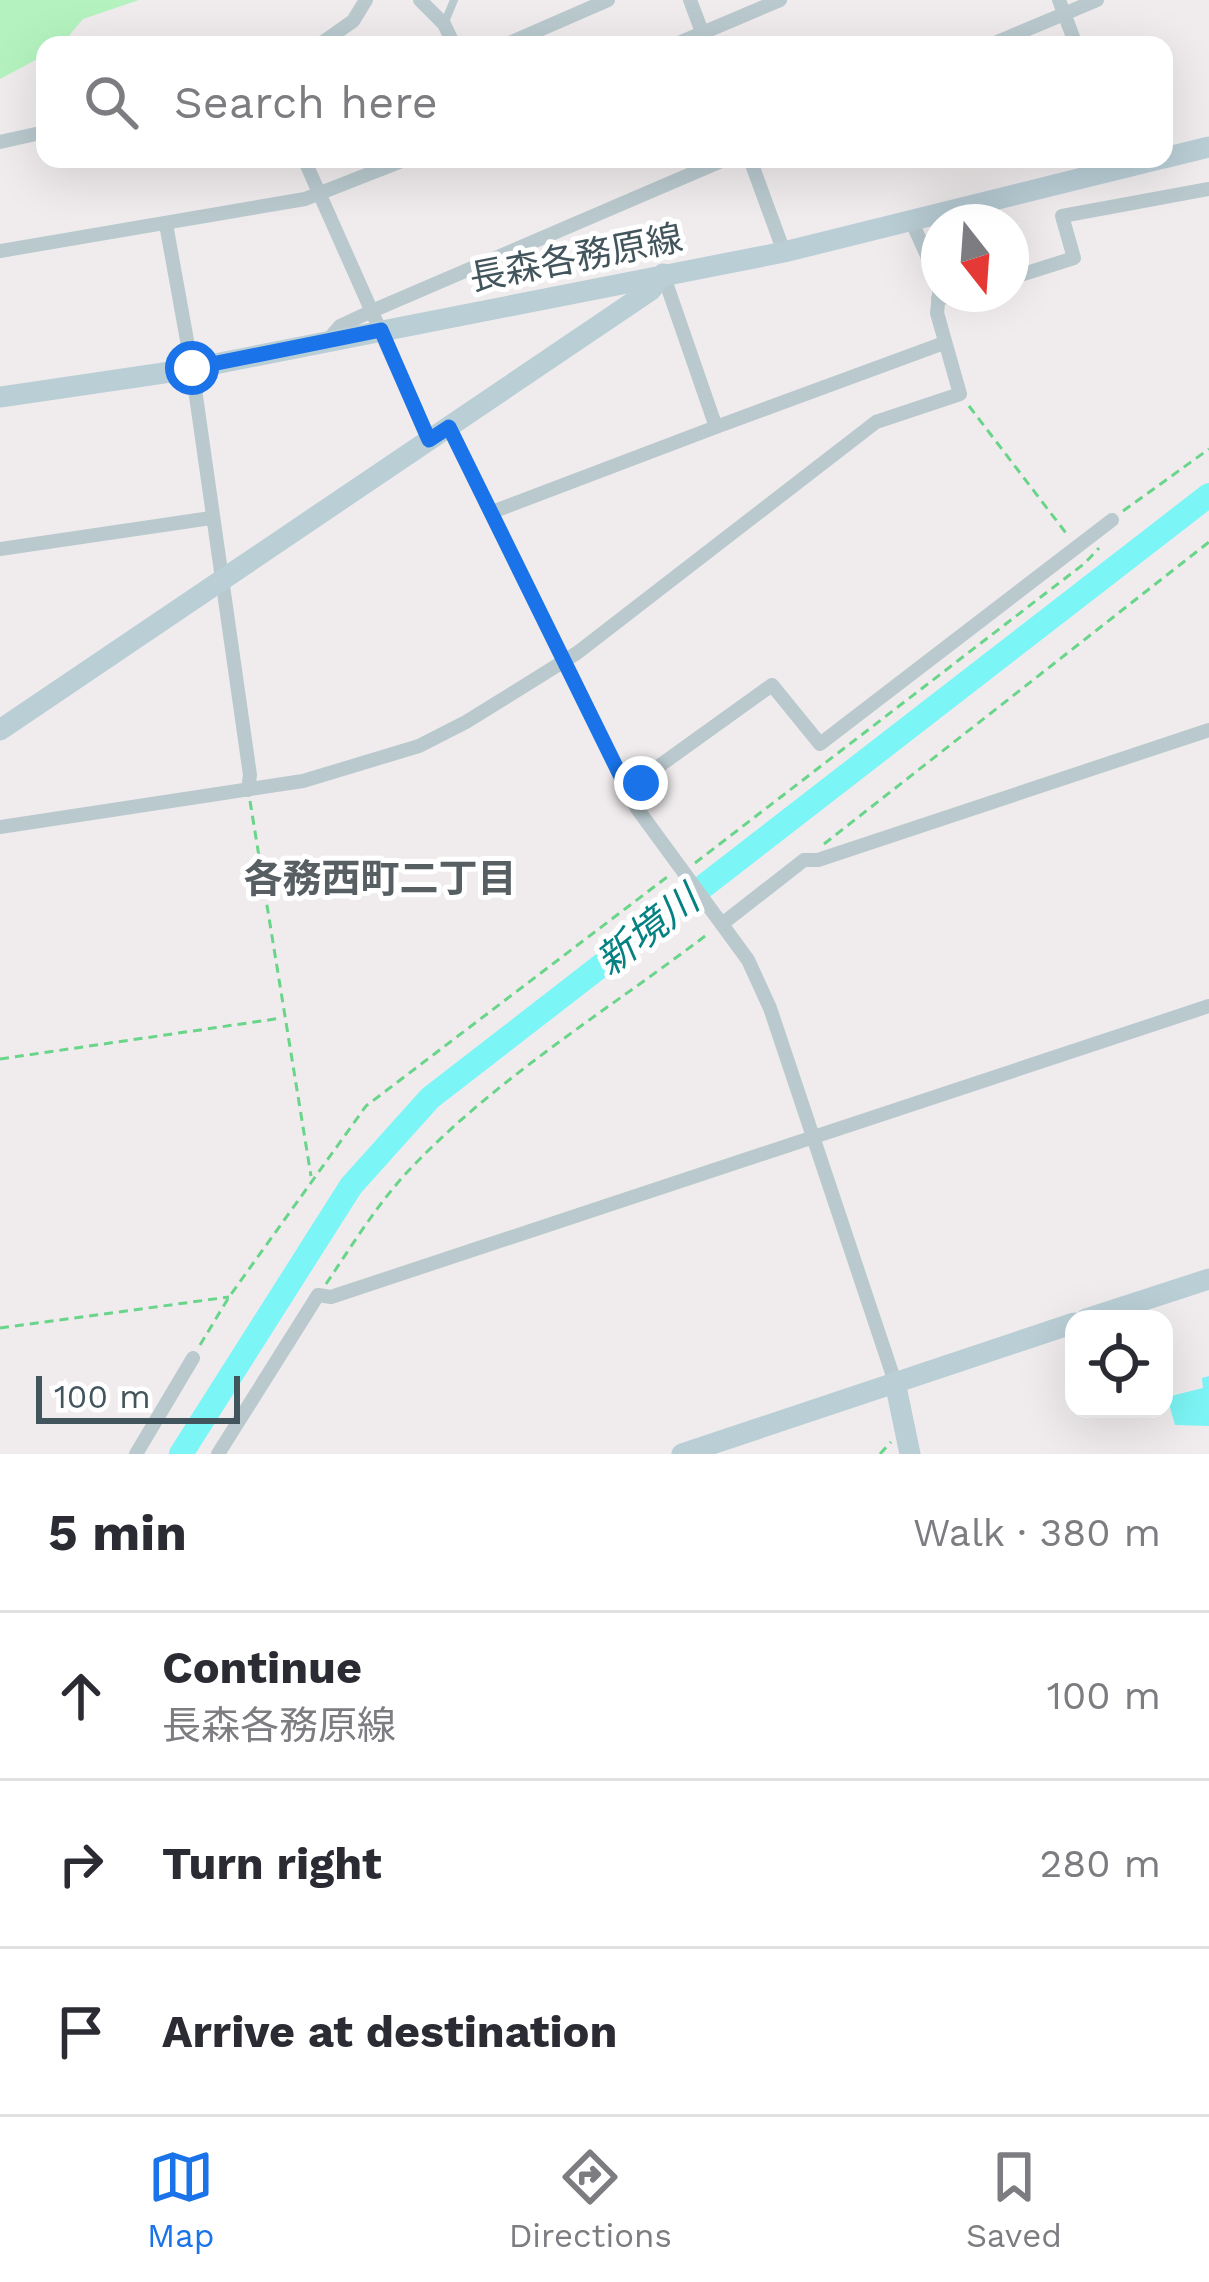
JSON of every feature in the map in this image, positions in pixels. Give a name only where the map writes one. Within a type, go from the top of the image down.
[{"type":"street","points":[[331,36],[352,21],[366,0]]},
{"type":"street","points":[[420,0],[450,36]]},
{"type":"street","points":[[524,36],[588,4],[608,0]]},
{"type":"street","points":[[690,0],[704,36]]},
{"type":"street","points":[[711,36],[780,0]]},
{"type":"street","points":[[1006,36],[1061,6],[1097,0]]},
{"type":"street","points":[[1061,6],[1073,36]]},
{"type":"street","points":[[0,142],[36,134]]},
{"type":"street","name":"長森各務原線","points":[[1173,155],[1209,147]]},
{"type":"street","points":[[308,168],[429,440]]},
{"type":"street","points":[[0,251],[321,195],[386,168]]},
{"type":"street","points":[[376,320],[706,168]]},
{"type":"street","points":[[753,168],[784,252]]},
{"type":"street","name":"長森各務原線","points":[[0,397],[97,386],[192,368],[328,340],[376,320],[784,252],[1104,168]]},
{"type":"street","points":[[1029,272],[1074,258],[1062,216],[1209,189]]},
{"type":"street","points":[[911,220],[921,246]]},
{"type":"street","points":[[166,224],[192,368],[250,775],[248,790]]},
{"type":"street","points":[[0,730],[651,290],[664,274]]},
{"type":"street","points":[[664,274],[716,427]]},
{"type":"street","points":[[0,827],[304,781],[418,746],[466,722],[566,659],[875,422],[960,394],[937,312]]},
{"type":"street","points":[[492,512],[944,344]]},
{"type":"street","points":[[449,427],[627,789],[651,831],[748,960],[770,1008],[895,1382],[910,1454]]},
{"type":"street","points":[[0,550],[211,518]]},
{"type":"street","points":[[627,789],[772,685],[820,744],[1112,520]]},
{"type":"street","points":[[722,924],[804,860],[818,860],[1209,730]]},
{"type":"street","points":[[218,1454],[318,1295],[331,1297],[1209,1006]]},
{"type":"street","points":[[1114,1310],[1209,1279]]},
{"type":"street","points":[[682,1454],[1065,1326]]},
{"type":"street","points":[[136,1454],[193,1358]]},
{"type":"lane","points":[[444,24],[454,0]]},
{"type":"path","points":[[960,394],[1077,548]]},
{"type":"path","points":[[193,1358],[229,1297],[366,1106],[553,960],[744,828],[1085,563],[1103,544],[1112,520],[1209,449]]},
{"type":"path","points":[[804,860],[1209,542]]},
{"type":"path","points":[[248,790],[312,1178]]},
{"type":"path","points":[[318,1295],[410,1169],[446,1134],[483,1101],[722,924]]},
{"type":"path","points":[[0,1059],[284,1018]]},
{"type":"path","points":[[0,1328],[229,1297]]},
{"type":"green space","points":[[0,0],[139,0],[83,19],[69,36],[36,36],[36,60],[0,79]]},
{"type":"water","points":[[1209,1376],[1209,1426],[1175,1425],[1173,1396],[1203,1388],[1202,1378]]},
{"type":"waterway","name":"新境川","points":[[181,1454],[351,1186],[430,1098],[1209,495]]},
{"type":"district","name":"各務西町二丁目","points":[[380,878]]},
{"type":"route","points":[[192,368],[381,330],[429,440],[449,427],[627,789],[641,783]]}]
